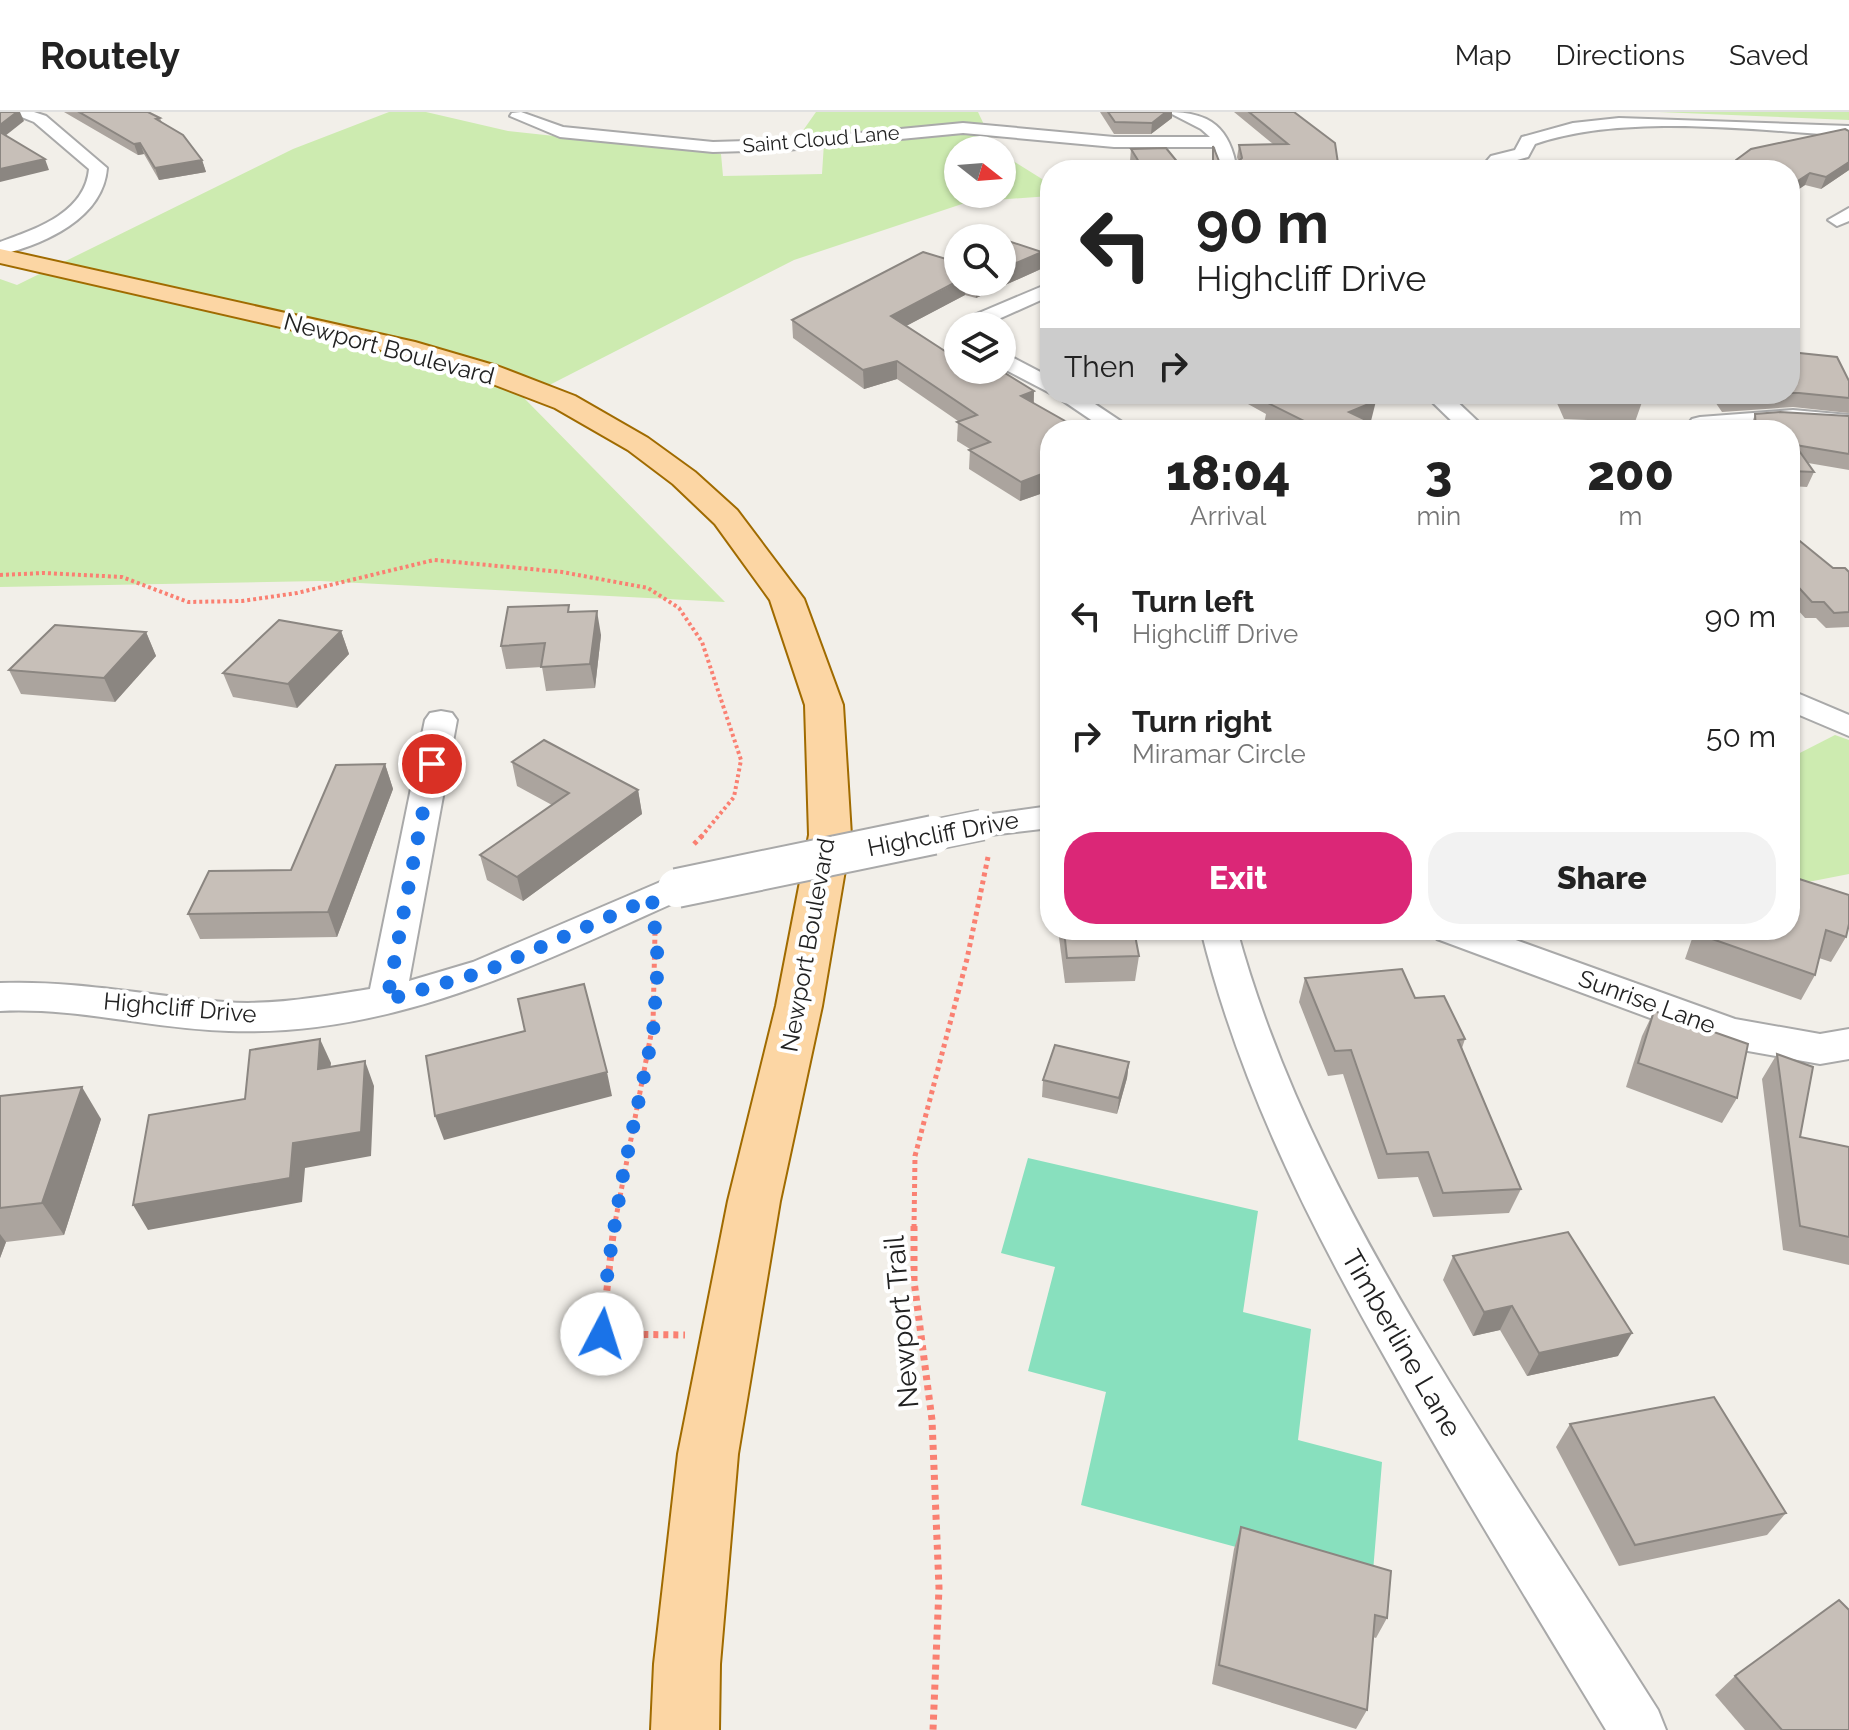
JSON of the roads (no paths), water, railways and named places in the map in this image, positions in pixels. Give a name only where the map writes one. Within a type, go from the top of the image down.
[{"type":"main road","name":"Newport Boulevard","points":[[0,256],[406,348],[487,372],[565,402],[638,444],[684,478],[726,517],[787,599],[824,705],[830,835],[799,1006],[754,1201],[708,1454],[687,1664],[685,1730]]},
{"type":"street","points":[[0,249],[31,237],[67,217],[91,197],[99,183],[98,168],[40,119],[17,112]]},
{"type":"street","points":[[1176,112],[1206,125],[1222,142],[1226,160]]},
{"type":"street","name":"Saint Cloud Lane","points":[[518,116],[539,127],[560,132],[713,147],[786,145],[963,128],[1114,142],[1222,142]]},
{"type":"street","points":[[1497,160],[1522,153],[1528,141],[1545,134],[1587,126],[1665,123],[1849,131]]},
{"type":"street","points":[[997,312],[1040,293]]},
{"type":"street","points":[[1016,367],[1040,380]]},
{"type":"street","points":[[1080,404],[1106,420]]},
{"type":"street","points":[[1446,404],[1464,420]]},
{"type":"street","points":[[1733,420],[1797,416],[1849,422]]},
{"type":"street","points":[[1800,704],[1849,727]]},
{"type":"street","points":[[387,1000],[441,720]]},
{"type":"street","name":"Highcliff Drive","points":[[0,997],[43,995],[228,1017],[294,1015],[387,1000],[486,971],[664,893],[989,824],[1040,818]]},
{"type":"street","name":"Timberline Lane","points":[[1222,940],[1242,1013],[1268,1086],[1325,1208],[1430,1395],[1638,1730]]},
{"type":"street","name":"Sunrise Lane","points":[[1477,940],[1731,1033],[1820,1049],[1849,1044]]}]
